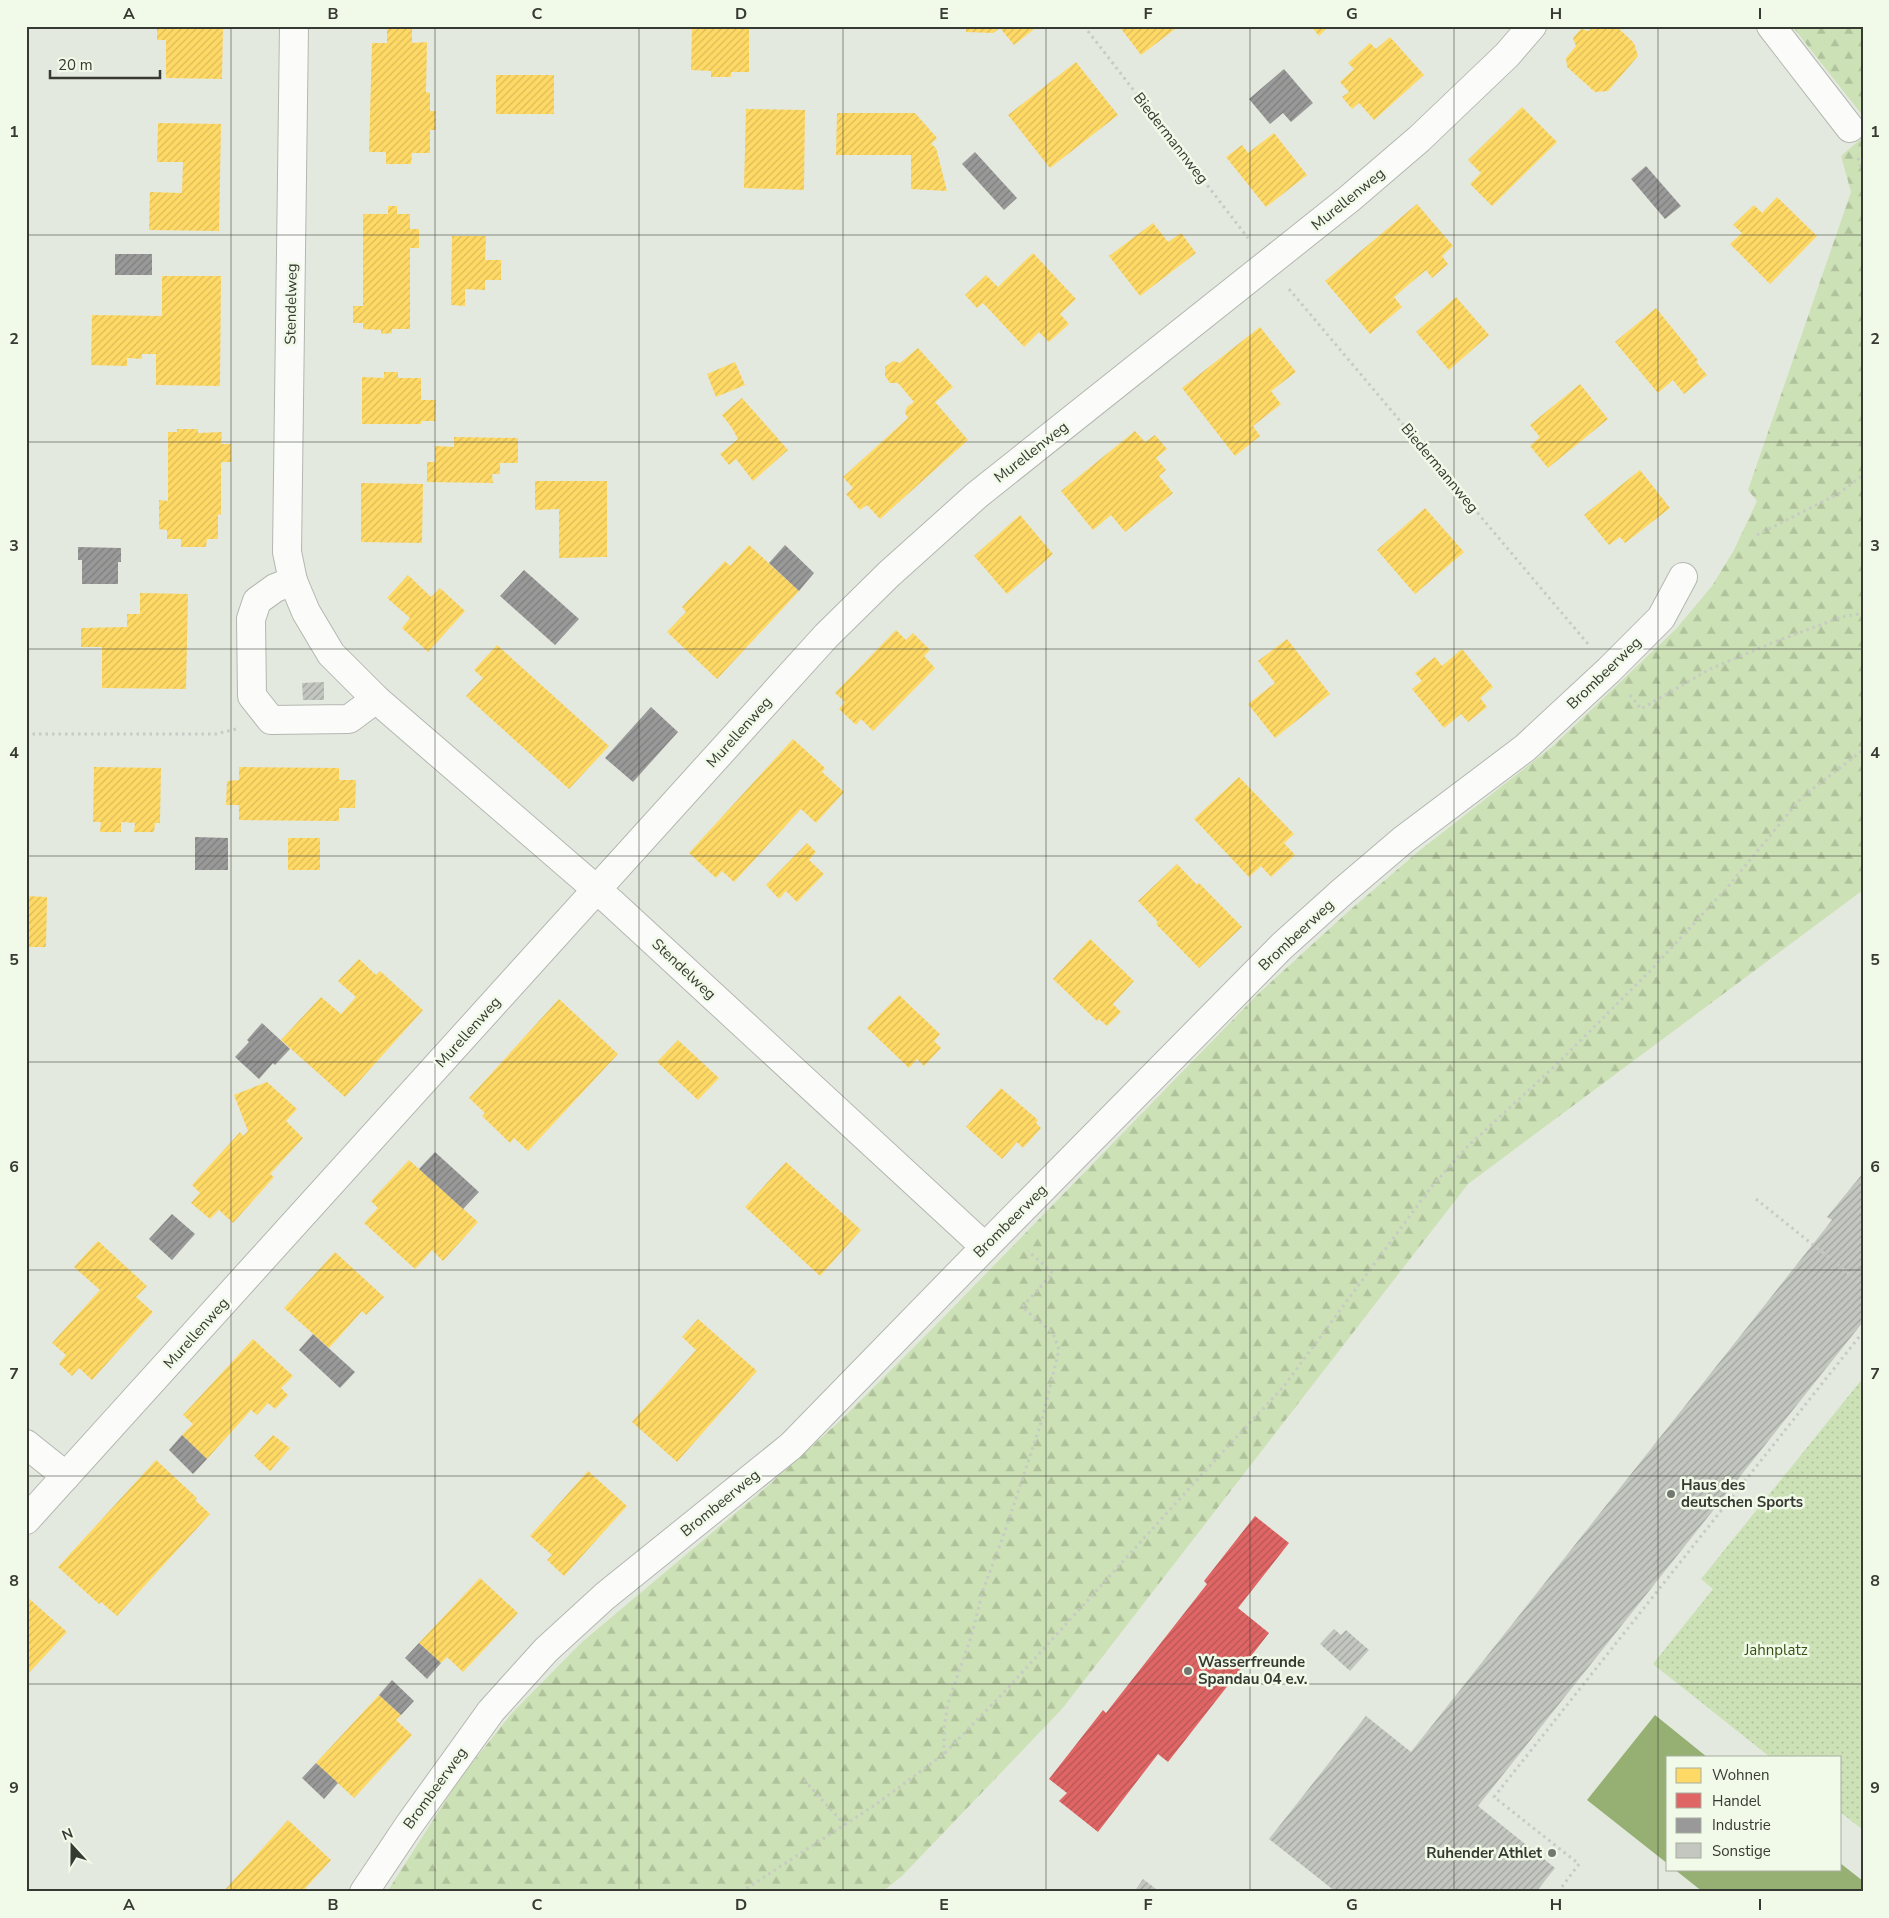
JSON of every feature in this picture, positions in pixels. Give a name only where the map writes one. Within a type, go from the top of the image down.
[{"type":"street","name":"Stendelweg","points":[[294,26],[287,552],[293,581],[306,612],[331,654],[376,699],[597,890],[985,1246]]},
{"type":"street","name":"Murellenweg","points":[[26,1520],[826,636],[888,574],[977,495],[1334,211],[1391,163],[1419,139],[1507,55],[1532,26]]},
{"type":"street","points":[[1771,26],[1850,128]]},
{"type":"street","name":"Brombeerweg","points":[[364,1892],[408,1825],[491,1711],[546,1650],[605,1596],[791,1446],[985,1246],[1282,946],[1403,840],[1525,748],[1609,670],[1661,618],[1683,576]]},
{"type":"street","points":[[293,581],[276,588],[256,601],[251,619],[252,696],[271,720],[349,719],[376,699]]},
{"type":"street","points":[[26,1444],[66,1476]]},
{"type":"path","name":"Biedermannweg","points":[[1084,26],[1252,242]]},
{"type":"path","name":"Biedermannweg","points":[[1288,286],[1593,650]]},
{"type":"path","points":[[1756,535],[1838,494],[1863,475]]},
{"type":"path","points":[[1630,696],[1641,709],[1710,669],[1774,642],[1842,617],[1863,613]]},
{"type":"path","points":[[26,734],[216,734],[271,720]]},
{"type":"path","points":[[741,1892],[845,1825],[944,1754],[1008,1688],[1284,1386],[1432,1186],[1467,1147],[1554,1066],[1649,972],[1726,889],[1802,797],[1863,750]]},
{"type":"path","points":[[1756,1199],[1863,1285]]},
{"type":"path","points":[[944,1754],[944,1729],[948,1703],[972,1634],[983,1590],[1003,1538],[1042,1420],[1059,1350],[1053,1333],[1022,1307],[1053,1273],[1024,1247]]},
{"type":"path","points":[[1558,1892],[1579,1864],[1494,1797],[1863,1332]]},
{"type":"path","points":[[804,1780],[845,1825]]},
{"type":"green space","points":[[1792,26],[1863,26],[1863,116]]},
{"type":"green space","points":[[1863,137],[1863,890],[1468,1184],[1062,1709],[902,1876],[882,1892],[387,1892],[460,1778],[512,1713],[582,1642],[763,1490],[841,1420],[1257,995],[1350,910],[1419,851],[1553,746],[1676,629],[1712,586],[1734,550],[1757,501],[1748,490],[1851,192],[1841,156]]},
{"type":"green space","name":"Jahnplatz","points":[[1863,1378],[1863,1830],[1842,1814],[1842,1756],[1769,1756],[1653,1664],[1713,1589],[1701,1579]]},
{"type":"shaded area","points":[[1655,1715],[1706,1756],[1666,1756],[1666,1862],[1587,1800]]},
{"type":"shaded area","points":[[1842,1865],[1863,1881],[1863,1892],[1703,1892],[1675,1870],[1842,1870]]},
{"type":"building: Wohnen","points":[[157,26],[223,26],[222,79],[166,78],[166,40],[157,40]]},
{"type":"building: Wohnen","points":[[692,26],[749,26],[749,72],[731,72],[731,77],[711,77],[711,71],[691,70]]},
{"type":"building: Wohnen","points":[[966,26],[1038,26],[1014,45],[1000,28],[993,33],[966,32]]},
{"type":"building: Wohnen","points":[[1119,26],[1179,26],[1141,55]]},
{"type":"building: Wohnen","points":[[1311,26],[1329,26],[1319,36]]},
{"type":"building: Wohnen","points":[[1593,26],[1616,26],[1634,43],[1638,56],[1608,91],[1595,92],[1567,67],[1566,58],[1576,46],[1573,38],[1581,29],[1589,31]]},
{"type":"building: Wohnen","points":[[387,27],[412,27],[412,43],[427,42],[426,92],[430,93],[430,111],[436,111],[436,130],[430,130],[430,153],[412,153],[411,164],[386,164],[386,152],[369,152],[372,43],[387,43]]},
{"type":"building: Wohnen","points":[[1390,37],[1424,75],[1374,120],[1359,103],[1352,109],[1342,97],[1349,92],[1340,82],[1354,69],[1348,63],[1370,43],[1376,49]]},
{"type":"building: Wohnen","points":[[1076,62],[1118,115],[1050,168],[1008,115]]},
{"type":"building: Wohnen","points":[[496,75],[554,75],[554,114],[496,114]]},
{"type":"building: Wohnen","points":[[1522,107],[1557,142],[1492,206],[1470,184],[1481,173],[1468,160]]},
{"type":"building: Wohnen","points":[[746,109],[805,110],[804,190],[744,188]]},
{"type":"building: Wohnen","points":[[837,113],[915,113],[937,138],[931,144],[936,148],[947,191],[911,189],[911,155],[836,155]]},
{"type":"building: Wohnen","points":[[158,123],[221,124],[219,231],[149,230],[150,192],[182,193],[183,162],[157,162]]},
{"type":"building: Wohnen","points":[[1274,133],[1307,175],[1266,207],[1226,157],[1242,145],[1248,153]]},
{"type":"building: Wohnen","points":[[1777,197],[1817,236],[1770,284],[1730,244],[1742,233],[1733,225],[1754,205],[1762,213]]},
{"type":"building: Wohnen","points":[[1417,204],[1453,246],[1442,256],[1448,264],[1432,278],[1426,270],[1394,297],[1402,307],[1370,334],[1325,281]]},
{"type":"building: Wohnen","points":[[388,206],[397,206],[397,214],[410,214],[410,229],[419,229],[419,248],[410,248],[410,329],[392,329],[392,333],[381,334],[381,330],[363,329],[363,323],[353,323],[353,306],[363,306],[363,214],[388,214]]},
{"type":"building: Wohnen","points":[[1153,223],[1168,242],[1181,233],[1196,253],[1140,296],[1109,256]]},
{"type":"building: Wohnen","points":[[452,236],[486,236],[485,260],[501,260],[501,280],[485,280],[485,290],[465,289],[465,306],[451,305]]},
{"type":"building: Wohnen","points":[[1033,253],[1076,299],[1060,314],[1069,324],[1049,342],[1039,332],[1024,347],[983,303],[977,308],[965,295],[986,275],[998,287]]},
{"type":"building: Wohnen","points":[[162,276],[221,276],[220,386],[156,385],[156,354],[142,354],[142,359],[127,358],[127,366],[91,365],[92,315],[162,316]]},
{"type":"building: Wohnen","points":[[1456,297],[1489,335],[1449,370],[1416,332]]},
{"type":"building: Wohnen","points":[[1656,308],[1698,360],[1696,362],[1707,375],[1684,394],[1673,380],[1658,393],[1615,342]]},
{"type":"building: Wohnen","points":[[1260,327],[1296,372],[1271,391],[1281,404],[1253,426],[1260,436],[1235,456],[1182,388]]},
{"type":"building: Wohnen","points":[[918,348],[953,387],[935,402],[968,440],[880,519],[867,505],[860,510],[846,494],[853,488],[843,477],[908,418],[905,413],[907,407],[914,402],[898,383],[890,383],[885,376],[885,367],[893,361],[900,363]]},
{"type":"building: Wohnen","points":[[735,362],[745,385],[716,397],[707,374]]},
{"type":"building: Wohnen","points":[[384,372],[398,372],[398,378],[421,378],[421,400],[436,400],[435,421],[421,421],[421,424],[362,424],[362,377],[384,378]]},
{"type":"building: Wohnen","points":[[1580,384],[1608,419],[1548,468],[1530,446],[1540,437],[1530,425]]},
{"type":"building: Wohnen","points":[[742,398],[788,450],[753,481],[736,459],[729,465],[720,454],[738,439],[722,415]]},
{"type":"building: Wohnen","points":[[177,429],[198,429],[198,433],[222,432],[221,444],[231,444],[231,462],[221,462],[221,514],[218,515],[218,539],[207,539],[206,547],[181,547],[181,539],[167,539],[167,530],[159,529],[159,500],[168,501],[168,432],[177,432]]},
{"type":"building: Wohnen","points":[[1135,431],[1145,442],[1155,435],[1167,449],[1156,458],[1166,470],[1159,476],[1173,493],[1125,532],[1111,515],[1093,530],[1061,491]]},
{"type":"building: Wohnen","points":[[454,437],[518,438],[518,463],[500,463],[500,474],[492,474],[493,483],[427,482],[427,462],[435,462],[435,446],[454,447]]},
{"type":"building: Wohnen","points":[[1640,470],[1670,508],[1625,543],[1620,537],[1609,545],[1584,515]]},
{"type":"building: Wohnen","points":[[535,481],[607,481],[607,557],[559,558],[559,509],[535,510]]},
{"type":"building: Wohnen","points":[[361,483],[423,484],[422,543],[361,542]]},
{"type":"building: Wohnen","points":[[1425,508],[1464,552],[1415,594],[1377,550]]},
{"type":"building: Wohnen","points":[[1020,515],[1053,554],[1007,594],[974,556]]},
{"type":"building: Wohnen","points":[[749,545],[799,591],[717,679],[667,632],[686,612],[682,607],[725,561],[730,566]]},
{"type":"building: Wohnen","points":[[408,575],[431,597],[440,588],[465,611],[428,652],[402,628],[410,618],[387,598]]},
{"type":"building: Wohnen","points":[[140,593],[188,594],[186,689],[102,688],[102,647],[81,647],[81,628],[127,627],[127,614],[140,614]]},
{"type":"building: Wohnen","points":[[896,630],[906,640],[913,633],[930,650],[924,656],[935,668],[873,731],[861,719],[856,725],[839,709],[845,702],[835,693]]},
{"type":"building: Wohnen","points":[[1287,639],[1330,694],[1275,738],[1248,704],[1275,683],[1258,661]]},
{"type":"building: Wohnen","points":[[497,645],[609,746],[569,789],[466,696],[483,678],[474,670]]},
{"type":"building: Wohnen","points":[[1462,649],[1493,687],[1480,698],[1487,707],[1468,722],[1461,714],[1444,728],[1412,689],[1422,681],[1415,673],[1435,657],[1442,666]]},
{"type":"building: Wohnen","points":[[793,739],[825,768],[822,772],[844,792],[816,823],[801,809],[734,882],[722,871],[716,878],[689,853]]},
{"type":"building: Wohnen","points":[[94,767],[161,768],[160,823],[155,823],[154,832],[134,832],[135,823],[121,822],[121,832],[100,832],[101,822],[93,822]]},
{"type":"building: Wohnen","points":[[239,767],[339,768],[339,780],[356,780],[355,808],[339,808],[339,821],[239,820],[239,805],[226,805],[227,781],[239,780]]},
{"type":"building: Wohnen","points":[[1239,777],[1294,834],[1284,843],[1295,855],[1271,877],[1261,866],[1249,877],[1194,819]]},
{"type":"building: Wohnen","points":[[288,838],[320,838],[320,870],[288,870]]},
{"type":"building: Wohnen","points":[[807,843],[816,852],[809,860],[824,874],[797,902],[786,891],[779,899],[766,885]]},
{"type":"building: Wohnen","points":[[1177,864],[1197,885],[1199,883],[1242,927],[1199,968],[1156,924],[1158,922],[1138,901]]},
{"type":"building: Wohnen","points":[[26,896],[47,897],[46,947],[26,947]]},
{"type":"building: Wohnen","points":[[1090,939],[1134,981],[1113,1004],[1121,1012],[1107,1026],[1099,1019],[1097,1021],[1053,979]]},
{"type":"building: Wohnen","points":[[359,959],[376,975],[380,971],[423,1010],[345,1097],[281,1040],[321,997],[341,1014],[356,997],[338,981]]},
{"type":"building: Wohnen","points":[[899,995],[940,1034],[934,1041],[941,1048],[924,1066],[917,1059],[909,1068],[867,1028]]},
{"type":"building: Wohnen","points":[[559,999],[618,1054],[528,1151],[514,1138],[510,1143],[482,1116],[485,1113],[469,1098]]},
{"type":"building: Wohnen","points":[[678,1040],[719,1078],[698,1100],[657,1062]]},
{"type":"building: Wohnen","points":[[267,1082],[297,1109],[286,1121],[303,1138],[270,1174],[274,1177],[233,1223],[219,1210],[210,1219],[191,1203],[200,1193],[192,1185],[240,1132],[243,1136],[248,1131],[234,1095]]},
{"type":"building: Wohnen","points":[[1001,1088],[1038,1120],[1036,1123],[1041,1128],[1023,1148],[1017,1142],[1002,1159],[966,1127]]},
{"type":"building: Wohnen","points":[[409,1160],[478,1222],[443,1261],[432,1250],[415,1269],[364,1223],[378,1208],[371,1201]]},
{"type":"building: Wohnen","points":[[786,1162],[861,1230],[820,1276],[745,1207]]},
{"type":"building: Wohnen","points":[[98,1241],[147,1286],[136,1297],[153,1312],[92,1380],[79,1368],[72,1376],[59,1364],[66,1355],[52,1343],[100,1290],[74,1267]]},
{"type":"building: Wohnen","points":[[335,1252],[384,1297],[366,1315],[362,1311],[329,1348],[284,1308]]},
{"type":"building: Wohnen","points":[[698,1319],[757,1371],[677,1462],[632,1422],[696,1350],[682,1337]]},
{"type":"building: Wohnen","points":[[253,1339],[293,1376],[281,1388],[288,1395],[275,1409],[268,1403],[257,1415],[251,1410],[207,1459],[182,1435],[193,1424],[183,1415]]},
{"type":"building: Wohnen","points":[[273,1435],[290,1448],[270,1471],[254,1456]]},
{"type":"building: Wohnen","points":[[156,1460],[197,1498],[195,1500],[210,1514],[117,1616],[101,1602],[99,1604],[58,1567]]},
{"type":"building: Wohnen","points":[[588,1471],[627,1506],[564,1576],[547,1560],[552,1555],[530,1536]]},
{"type":"building: Wohnen","points":[[480,1578],[518,1613],[463,1672],[447,1657],[441,1663],[419,1643]]},
{"type":"building: Wohnen","points":[[26,1596],[67,1632],[26,1676]]},
{"type":"building: Wohnen","points":[[379,1695],[401,1715],[396,1720],[412,1735],[354,1798],[316,1763]]},
{"type":"building: Wohnen","points":[[288,1820],[331,1860],[302,1892],[223,1892]]},
{"type":"building: Handel","name":"Wasserfreunde Spandau 04 e.v.","points":[[1255,1516],[1289,1543],[1238,1608],[1269,1633],[1168,1762],[1158,1754],[1098,1832],[1059,1801],[1067,1793],[1049,1779],[1103,1710],[1106,1713],[1207,1584],[1204,1581]]},
{"type":"building: Industrie","points":[[1284,69],[1313,103],[1291,122],[1283,113],[1270,124],[1249,99]]},
{"type":"building: Industrie","points":[[975,152],[1017,198],[1004,210],[962,164]]},
{"type":"building: Industrie","points":[[1646,166],[1681,206],[1665,219],[1631,179]]},
{"type":"building: Industrie","points":[[115,254],[152,254],[152,275],[115,275]]},
{"type":"building: Industrie","points":[[785,545],[814,573],[799,591],[769,563]]},
{"type":"building: Industrie","points":[[78,547],[121,548],[121,562],[118,562],[118,584],[82,584],[82,560],[78,560]]},
{"type":"building: Industrie","points":[[524,570],[579,619],[555,645],[500,596]]},
{"type":"building: Industrie","points":[[651,707],[678,732],[633,782],[605,758]]},
{"type":"building: Industrie","points":[[195,837],[228,838],[228,870],[195,870]]},
{"type":"building: Industrie","points":[[262,1023],[290,1049],[275,1065],[273,1063],[259,1079],[235,1057],[249,1042],[247,1040]]},
{"type":"building: Industrie","points":[[435,1152],[479,1192],[463,1209],[419,1169]]},
{"type":"building: Industrie","points":[[172,1214],[195,1234],[172,1260],[149,1239]]},
{"type":"building: Industrie","points":[[313,1334],[355,1372],[340,1388],[299,1350]]},
{"type":"building: Industrie","points":[[182,1435],[207,1459],[193,1474],[169,1450]]},
{"type":"building: Industrie","points":[[419,1643],[441,1663],[427,1679],[405,1658]]},
{"type":"building: Industrie","points":[[392,1680],[414,1701],[401,1715],[379,1695]]},
{"type":"building: Industrie","points":[[316,1763],[338,1783],[324,1799],[302,1778]]},
{"type":"building: Sonstige","points":[[324,682],[324,700],[303,700],[302,683]]},
{"type":"building: Sonstige","name":"Haus des deutschen Sports","points":[[1863,1173],[1863,1322],[1478,1806],[1555,1868],[1536,1892],[1336,1892],[1269,1839],[1366,1716],[1411,1752],[1832,1220],[1827,1217]]},
{"type":"building: Sonstige","points":[[1334,1629],[1341,1635],[1346,1630],[1369,1650],[1350,1671],[1320,1644]]},
{"type":"building: Sonstige","points":[[1143,1879],[1160,1892],[1134,1892]]},
{"type":"place","name":"Haus des deutschen Sports","points":[[1671,1494]]},
{"type":"place","name":"Wasserfreunde Spandau 04 e.v.","points":[[1188,1671]]},
{"type":"place","name":"Ruhender Athlet","points":[[1552,1853]]}]
